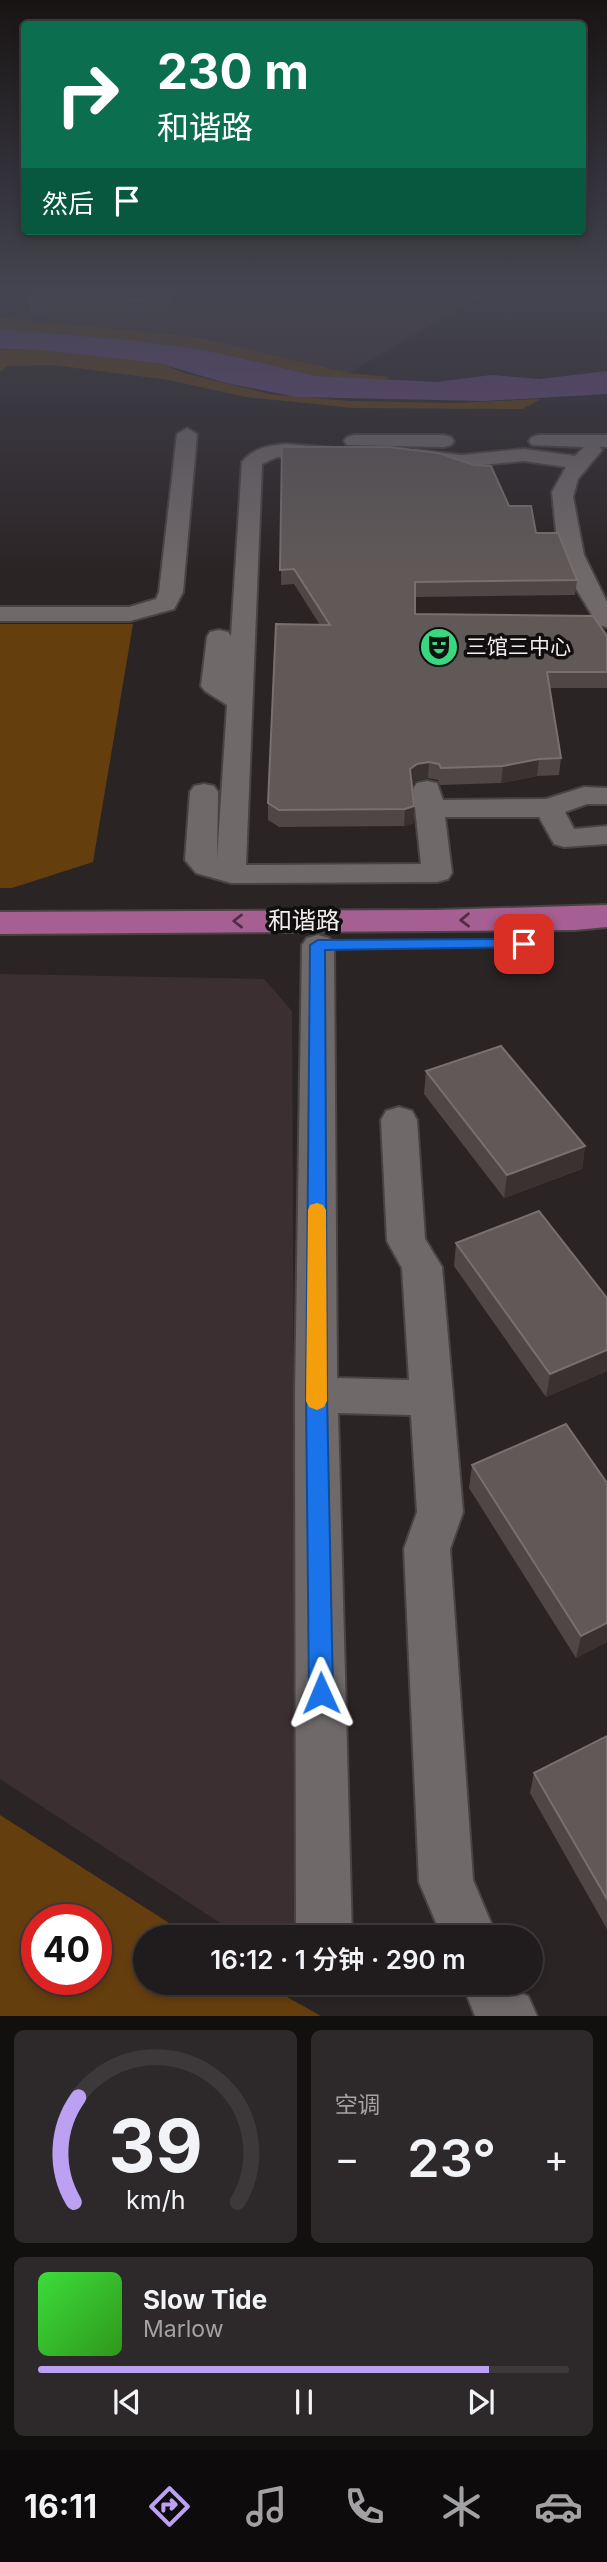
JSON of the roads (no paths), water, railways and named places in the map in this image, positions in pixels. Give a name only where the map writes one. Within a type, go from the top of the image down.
[{"type":"main road","name":"和谐路","points":[[0,923],[438,921],[607,916]]},
{"type":"main road","name":"和谐路","points":[[0,945],[607,943]]},
{"type":"street","points":[[0,614],[130,614],[166,604],[171,592],[187,434]]},
{"type":"street","points":[[354,441],[604,441]]},
{"type":"street","points":[[604,441],[580,463],[562,492],[571,553],[581,577],[607,620]]},
{"type":"street","points":[[231,874],[240,702],[239,508],[252,461],[258,454],[274,452],[389,452],[462,461],[524,455],[580,463]]},
{"type":"street","points":[[219,636],[214,686],[240,702]]},
{"type":"street","points":[[204,792],[200,860],[207,867],[231,874],[437,873],[428,799],[549,808],[584,795],[607,796]]},
{"type":"street","points":[[549,808],[564,838],[607,835]]},
{"type":"street","points":[[318,945],[316,1395],[324,1925]]},
{"type":"street","points":[[399,1120],[405,1241],[422,1267],[440,1512],[427,1549],[446,1882],[465,1925]]},
{"type":"street","points":[[316,1395],[432,1398]]},
{"type":"street","points":[[495,1995],[503,2014],[508,2016]]},
{"type":"place","name":"三馆三中心","points":[[439,647]]}]
